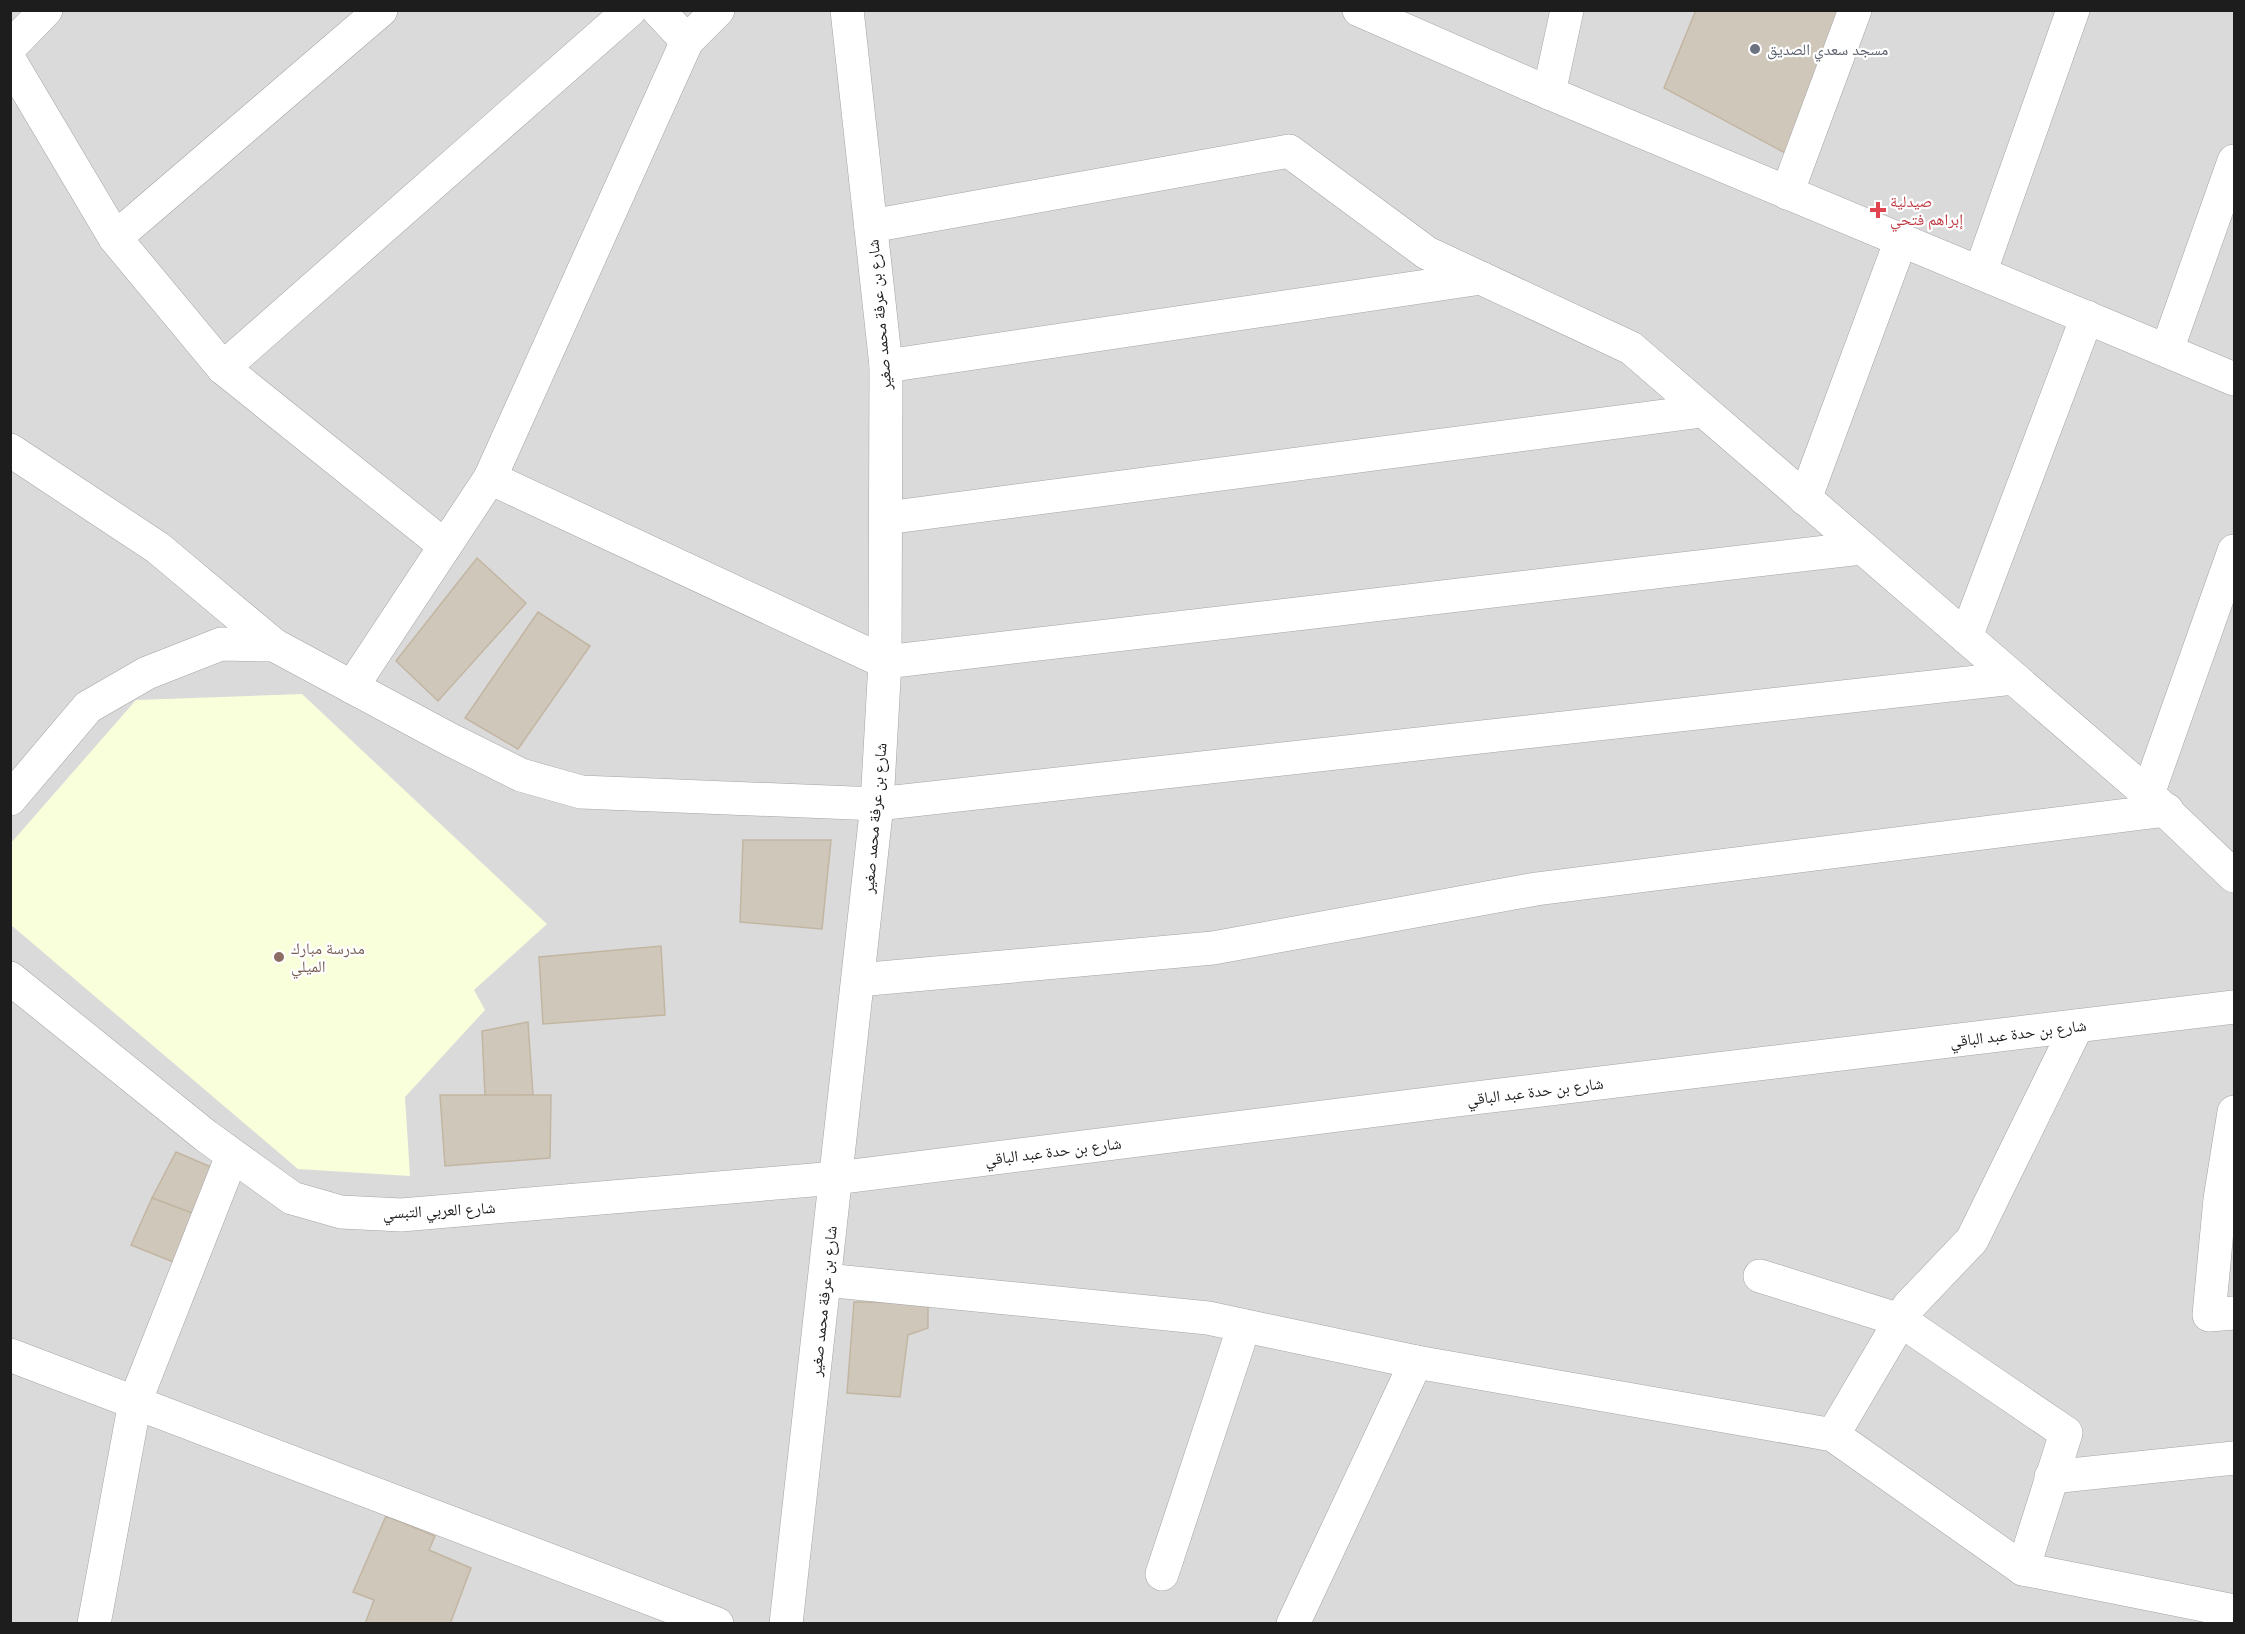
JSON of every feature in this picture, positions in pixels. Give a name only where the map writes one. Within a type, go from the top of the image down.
[{"type":"street","points":[[10,47],[46,10]]},
{"type":"street","points":[[115,238],[381,10]]},
{"type":"street","points":[[223,368],[630,10]]},
{"type":"street","points":[[658,10],[687,41]]},
{"type":"street","points":[[352,687],[490,478],[687,41],[718,10]]},
{"type":"street","name":"شارع بن عرفة محمد صغير","points":[[786,1623],[877,804],[885,662],[886,366],[847,10]]},
{"type":"street","points":[[1359,10],[1549,93],[2235,379]]},
{"type":"street","points":[[1549,93],[1567,10]]},
{"type":"street","points":[[1787,193],[1855,10]]},
{"type":"street","points":[[1980,273],[2073,10]]},
{"type":"street","points":[[10,61],[115,238],[223,368],[445,546]]},
{"type":"street","points":[[871,226],[1289,151],[1427,253],[1631,348],[2157,802],[2235,876]]},
{"type":"street","points":[[2167,350],[2235,161]]},
{"type":"street","points":[[1805,499],[1901,240]]},
{"type":"street","points":[[886,366],[1481,278]]},
{"type":"street","points":[[1966,637],[2087,317]]},
{"type":"street","points":[[886,518],[1702,411]]},
{"type":"street","points":[[10,450],[158,548],[274,645],[521,775],[581,792],[877,804],[2013,678]]},
{"type":"street","points":[[490,478],[885,662],[1861,548]]},
{"type":"street","points":[[2157,802],[2235,551]]},
{"type":"street","points":[[10,799],[88,707],[147,673],[221,644],[274,645]]},
{"type":"street","points":[[858,980],[1213,948],[1536,889],[2157,802]]},
{"type":"street","name":"شارع العربي التبسي","points":[[10,978],[232,1156],[292,1198],[341,1212],[401,1215],[836,1178]]},
{"type":"street","name":"شارع بن حدة عبد الباقي","points":[[836,1178],[2235,1007]]},
{"type":"street","points":[[1833,1435],[1908,1306],[1972,1240],[2077,1026]]},
{"type":"street","points":[[2235,1112],[2227,1197],[2209,1316],[2235,1313]]},
{"type":"street","points":[[94,1623],[135,1402],[232,1156]]},
{"type":"street","points":[[1760,1276],[1900,1320],[2066,1432],[2023,1569]]},
{"type":"street","points":[[825,1280],[1208,1318],[1416,1362],[1833,1435],[2023,1569],[2235,1611]]},
{"type":"street","points":[[1162,1574],[1244,1326]]},
{"type":"street","points":[[10,1355],[717,1623]]},
{"type":"street","points":[[1293,1623],[1416,1362]]},
{"type":"street","points":[[2051,1477],[2235,1458]]},
{"type":"shaded area","points":[[11,11],[2234,11],[2234,1623],[11,1623]]},
{"type":"shaded area","name":"مدرسة مبارك الميلي","points":[[302,694],[547,924],[474,990],[485,1010],[405,1097],[410,1176],[298,1169],[11,925],[11,843],[136,700]]},
{"type":"building","name":"مسجد سعدي الصديق","points":[[1696,10],[1845,10],[1787,154],[1664,88]]},
{"type":"building","points":[[477,558],[526,603],[438,701],[396,661]]},
{"type":"building","points":[[538,612],[590,646],[518,749],[465,718]]},
{"type":"building","points":[[743,840],[831,840],[822,929],[740,922]]},
{"type":"building","points":[[661,946],[665,1015],[543,1024],[539,957]]},
{"type":"building","points":[[528,1022],[533,1095],[485,1096],[482,1031]]},
{"type":"building","points":[[440,1095],[551,1095],[550,1158],[445,1166]]},
{"type":"building","points":[[176,1152],[218,1170],[200,1216],[152,1198]]},
{"type":"building","points":[[152,1198],[200,1216],[181,1265],[131,1245]]},
{"type":"building","points":[[854,1302],[928,1303],[928,1328],[908,1335],[900,1397],[847,1393]]},
{"type":"building","points":[[386,1516],[435,1536],[429,1550],[471,1568],[450,1624],[365,1624],[374,1600],[353,1592]]},
{"type":"place","name":"مسجد سعدي الصديق","points":[[1755,49]]},
{"type":"place","name":"صيدلية إبراهم فتحي","points":[[1878,210]]},
{"type":"place","name":"مدرسة مبارك الميلي","points":[[279,957]]}]
